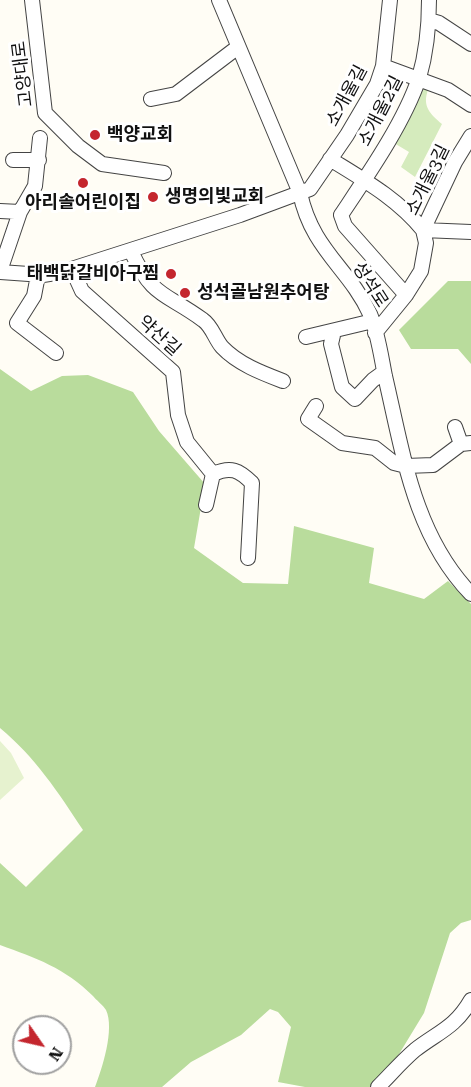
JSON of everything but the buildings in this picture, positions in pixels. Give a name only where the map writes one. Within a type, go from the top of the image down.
[{"type":"street","name":"고양대로","points":[[32,0],[45,113],[78,147],[102,164],[164,173]]},
{"type":"street","name":"성석로","points":[[219,0],[300,193],[305,213],[315,235],[362,300],[374,327],[406,466],[420,513],[439,555],[471,594]]},
{"type":"street","name":"소개울길","points":[[300,193],[312,187],[377,84],[383,66],[390,0]]},
{"type":"street","name":"소개울2길","points":[[406,295],[345,226],[341,215],[396,125],[419,78],[429,20],[429,0]]},
{"type":"street","points":[[429,20],[439,23],[471,44]]},
{"type":"street","points":[[152,99],[176,94],[238,47]]},
{"type":"street","points":[[383,66],[448,90],[471,105]]},
{"type":"street","name":"소개울3길","points":[[374,327],[406,295],[421,271],[425,258],[423,230],[455,162],[471,136]]},
{"type":"street","points":[[40,138],[35,186],[20,212],[0,271],[38,275],[72,269],[300,193]]},
{"type":"street","points":[[330,159],[364,180],[411,216],[423,230],[471,232]]},
{"type":"street","points":[[13,160],[39,160]]},
{"type":"street","points":[[0,211],[20,212]]},
{"type":"street","points":[[131,251],[144,277],[160,295],[206,321],[222,347],[251,368],[283,381]]},
{"type":"street","name":"약산길","points":[[72,269],[82,291],[173,372],[178,415],[187,442],[213,474]]},
{"type":"street","points":[[38,275],[34,296],[17,323],[56,353]]},
{"type":"street","points":[[306,338],[334,331],[374,327]]},
{"type":"street","points":[[334,331],[331,344],[342,387],[355,399],[384,372]]},
{"type":"street","points":[[316,406],[308,419],[342,443],[375,448],[394,463],[406,466],[433,465],[466,443],[455,427]]},
{"type":"street","points":[[206,505],[213,474],[226,468],[241,472],[252,483],[248,558]]},
{"type":"street","points":[[378,1087],[416,1050],[448,1029],[463,1014],[471,1000]]},
{"type":"green space","points":[[421,86],[428,90],[426,101],[428,109],[442,124],[415,177],[401,167],[409,152],[394,143]]},
{"type":"green space","points":[[448,281],[471,281],[471,364],[458,349],[411,349],[399,330]]},
{"type":"green space","points":[[0,369],[31,391],[62,376],[88,375],[133,392],[159,431],[205,484],[194,548],[243,583],[288,584],[294,526],[374,548],[369,583],[424,599],[448,581],[471,604],[471,920],[461,923],[450,933],[424,1013],[379,1087],[305,1087],[278,1082],[291,1027],[278,1012],[270,1009],[241,1035],[191,1062],[162,1087],[95,1087],[108,1038],[106,1010],[82,986],[61,971],[38,959],[0,945],[0,863],[26,887],[83,830],[35,763],[0,728]]},
{"type":"green space","points":[[0,741],[11,753],[24,778],[0,800]]},
{"type":"place","name":"백양교회","points":[[95,135]]},
{"type":"place","name":"아리솔어린이집","points":[[83,183]]},
{"type":"place","name":"생명의빛교회","points":[[153,197]]},
{"type":"place","name":"태백닭갈비아구찜","points":[[171,274]]},
{"type":"place","name":"성석골남원추어탕","points":[[185,293]]}]
